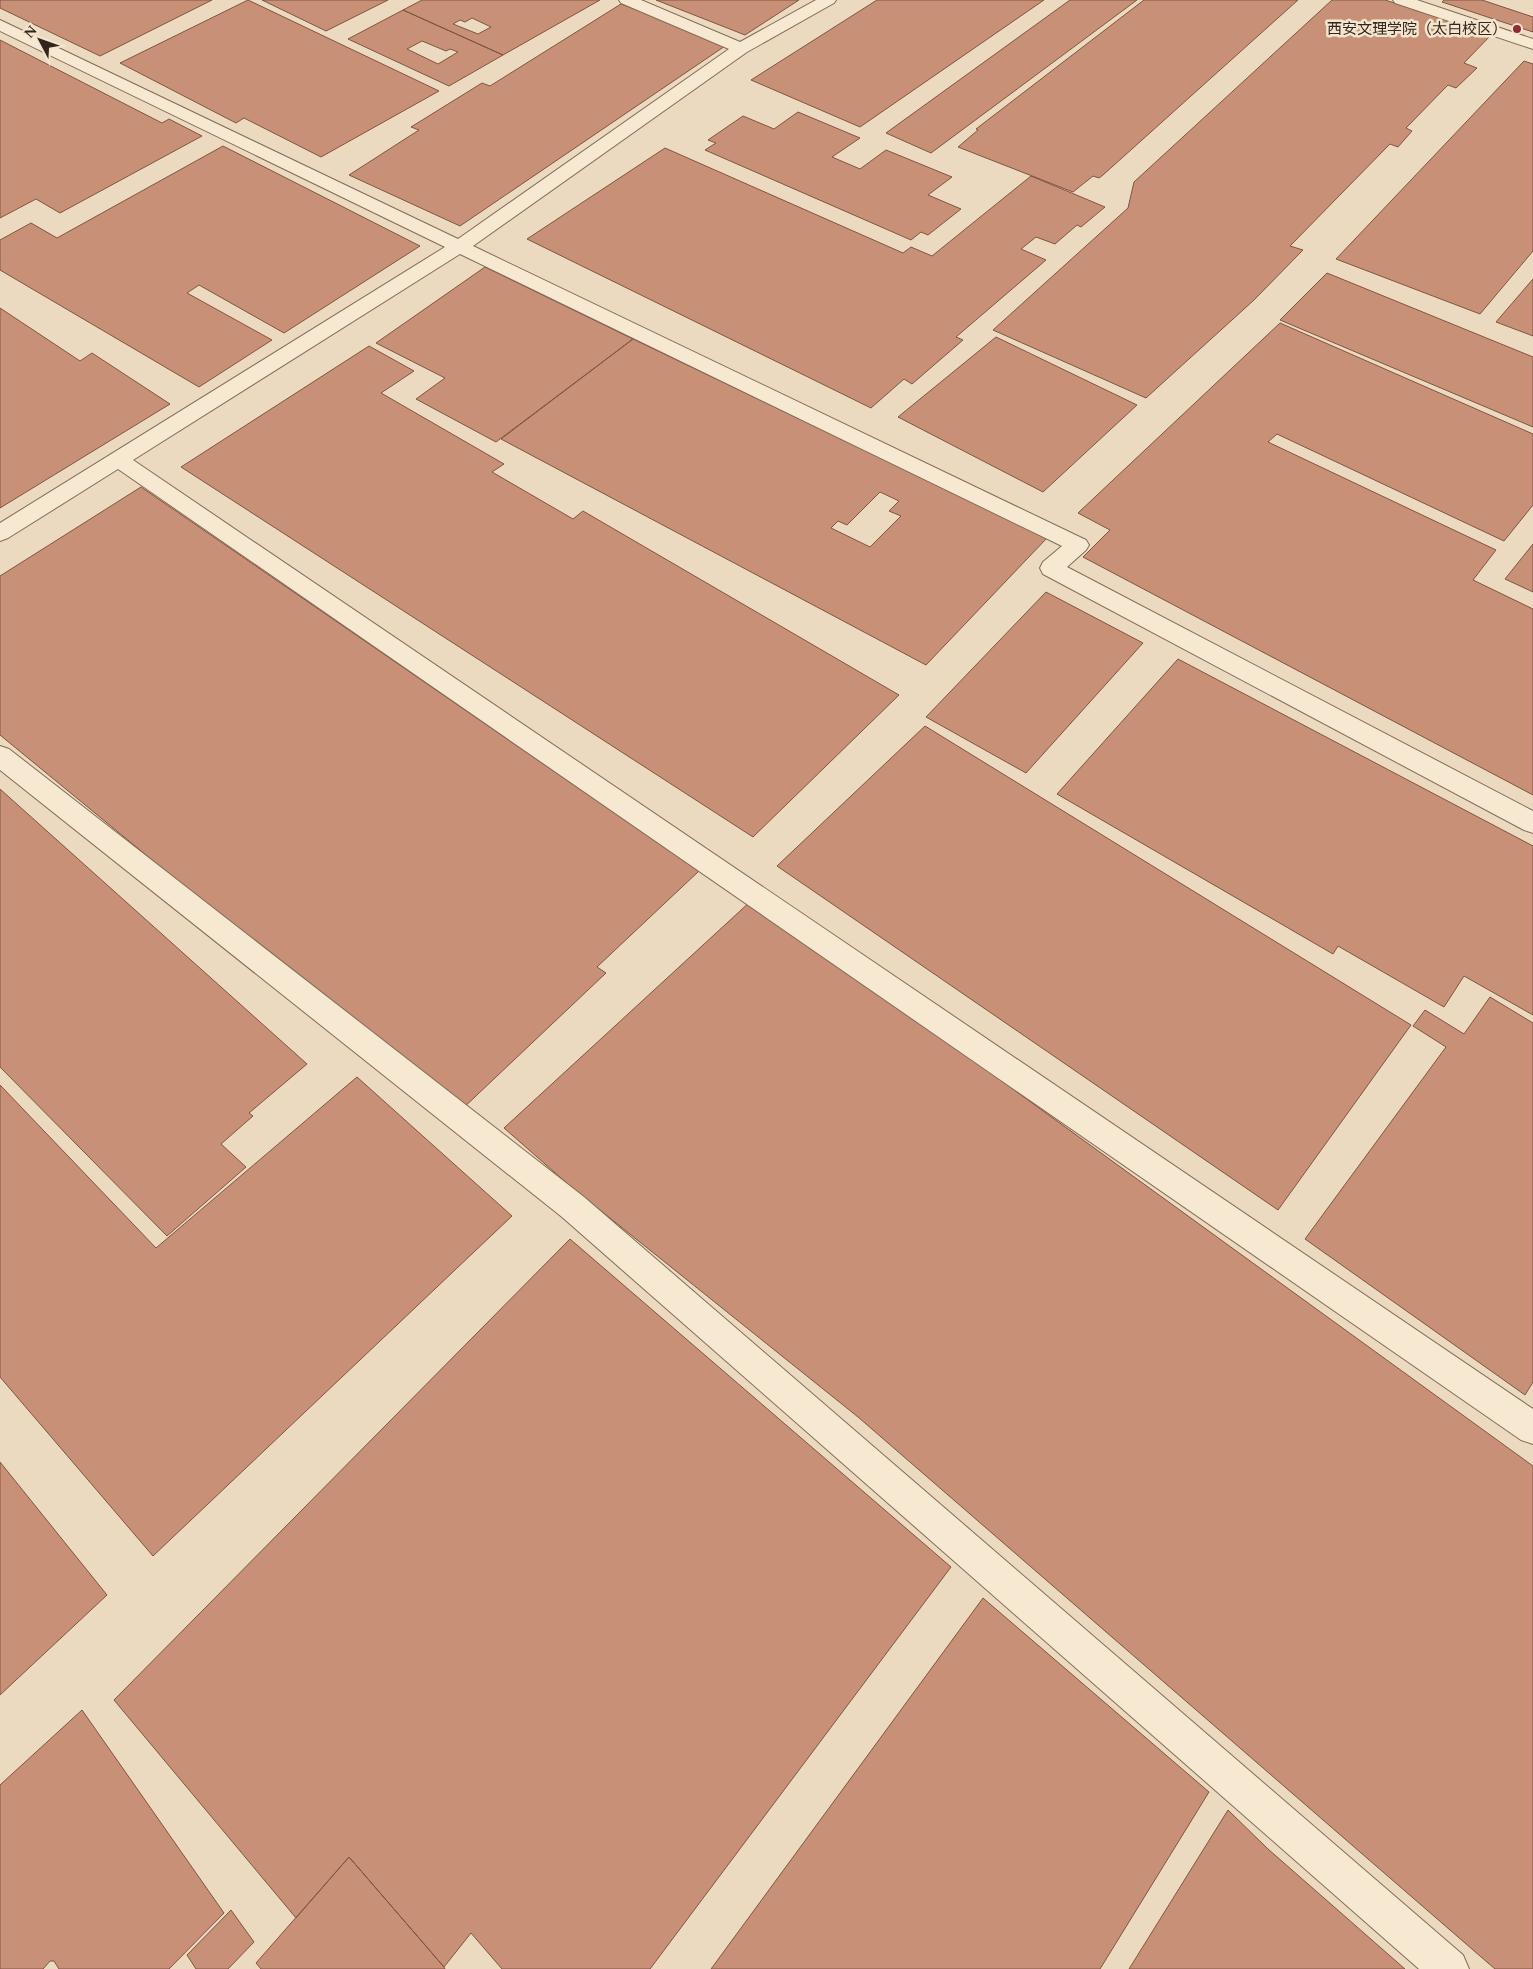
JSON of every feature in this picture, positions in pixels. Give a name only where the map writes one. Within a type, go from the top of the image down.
[{"type":"street","points":[[627,0],[741,48]]},
{"type":"street","points":[[0,533],[120,460],[459,247],[741,48],[828,0]]},
{"type":"street","points":[[1401,0],[1533,44]]},
{"type":"street","points":[[0,25],[1078,545],[1051,568],[1533,823]]},
{"type":"street","points":[[120,460],[1533,1428]]},
{"type":"street","points":[[0,756],[572,1207],[1449,1969]]},
{"type":"building","points":[[0,0],[212,0],[100,56],[0,8]]},
{"type":"building","points":[[248,0],[439,91],[321,157],[244,118],[236,123],[120,63]]},
{"type":"building","points":[[262,0],[388,0],[326,31]]},
{"type":"building","points":[[422,0],[600,0],[503,55],[403,10]],"holes":[[[472,18],[491,27],[478,34],[453,24],[460,20],[465,22]]]},
{"type":"building","points":[[656,0],[799,0],[745,35]]},
{"type":"building","points":[[877,0],[1044,0],[860,127],[751,80]]},
{"type":"building","points":[[1070,0],[1137,0],[931,153],[886,133]]},
{"type":"building","points":[[1144,0],[1298,0],[1103,175],[1099,178],[1093,176],[1073,192],[958,147],[978,130],[976,129]]},
{"type":"building","points":[[1332,0],[1385,0],[1492,34],[1464,63],[1477,68],[1456,88],[1448,85],[1406,128],[1412,131],[1398,147],[1390,144],[1290,246],[1303,250],[1254,300],[1146,398],[993,330],[1128,208],[1134,182]]},
{"type":"building","points":[[1444,0],[1482,0],[1533,17],[1533,32],[1442,2]]},
{"type":"building","points":[[621,4],[728,44],[460,226],[349,175],[419,130],[411,127],[482,83],[490,86]]},
{"type":"building","points":[[403,10],[503,55],[449,86],[348,39]],"holes":[[[422,41],[446,51],[450,49],[458,52],[438,64],[407,49]]]},
{"type":"building","points":[[0,40],[162,123],[169,119],[202,136],[60,213],[36,199],[0,218]]},
{"type":"building","points":[[1524,61],[1533,64],[1533,251],[1480,314],[1336,259]]},
{"type":"building","points":[[798,112],[860,138],[832,157],[860,169],[886,150],[952,177],[928,195],[961,209],[928,235],[921,232],[911,240],[705,150],[716,143],[708,140],[743,116],[774,129]]},
{"type":"building","points":[[223,146],[420,246],[284,333],[199,285],[187,293],[272,340],[199,387],[0,270],[0,240],[31,223],[57,238]]},
{"type":"building","points":[[665,148],[903,253],[911,247],[932,256],[1031,176],[1105,207],[1081,227],[1077,225],[1055,244],[1036,237],[1021,249],[1046,260],[956,337],[963,340],[912,384],[904,379],[871,408],[527,239]]},
{"type":"building","points":[[485,267],[633,339],[496,442],[416,399],[445,378],[376,343]]},
{"type":"building","points":[[1327,273],[1533,357],[1533,427],[1280,320]]},
{"type":"building","points":[[1533,279],[1533,336],[1496,322]]},
{"type":"building","points":[[0,308],[80,361],[92,353],[170,404],[0,508]]},
{"type":"building","points":[[1280,323],[1533,434],[1533,505],[1504,541],[1277,434],[1268,442],[1496,550],[1473,580],[1533,609],[1533,795],[1083,557],[1110,530],[1078,513]]},
{"type":"building","points":[[996,337],[1137,405],[1043,492],[898,417]]},
{"type":"building","points":[[633,339],[1047,538],[926,665],[501,439]],"holes":[[[880,492],[899,501],[889,511],[901,516],[870,547],[831,528],[838,521],[847,525]]]},
{"type":"building","points":[[369,346],[414,371],[381,393],[504,464],[492,472],[573,519],[583,511],[899,695],[753,837],[181,467]]},
{"type":"building","points":[[141,487],[699,871],[597,967],[606,973],[459,1112],[0,735],[0,576]]},
{"type":"building","points":[[1533,544],[1533,592],[1505,579]]},
{"type":"building","points":[[1046,592],[1143,643],[1026,773],[926,717]]},
{"type":"building","points":[[1178,659],[1533,846],[1533,1015],[1464,976],[1444,1007],[1338,946],[1333,954],[1057,794]]},
{"type":"building","points":[[925,726],[1411,1025],[1278,1210],[777,866]]},
{"type":"building","points":[[0,789],[307,1064],[249,1113],[253,1116],[221,1144],[246,1167],[167,1236],[0,1067]]},
{"type":"building","points":[[752,900],[1533,1466],[1533,1969],[1495,1969],[858,1417],[570,1186],[504,1128]]},
{"type":"building","points":[[1490,997],[1533,1023],[1533,1382],[1525,1395],[1305,1239],[1446,1047],[1413,1026],[1425,1010],[1464,1034]]},
{"type":"building","points":[[357,1077],[512,1216],[153,1556],[0,1377],[0,1085],[156,1248]]},
{"type":"building","points":[[570,1239],[951,1567],[650,1969],[502,1969],[471,1933],[444,1967],[349,1857],[296,1918],[114,1700]]},
{"type":"building","points":[[0,1462],[107,1595],[0,1695]]},
{"type":"building","points":[[983,1598],[1209,1792],[1100,1969],[711,1969]]},
{"type":"building","points":[[82,1710],[224,1913],[169,1969],[59,1969],[54,1961],[50,1961],[43,1969],[0,1969],[0,1785]]},
{"type":"building","points":[[1228,1810],[1268,1849],[1405,1969],[1129,1969]]},
{"type":"building","points":[[349,1857],[445,1969],[261,1969],[256,1963]]},
{"type":"building","points":[[231,1910],[254,1942],[228,1969],[196,1969],[187,1955]]},
{"type":"place","name":"西安文理学院（太白校区）","points":[[1517,29]]}]
